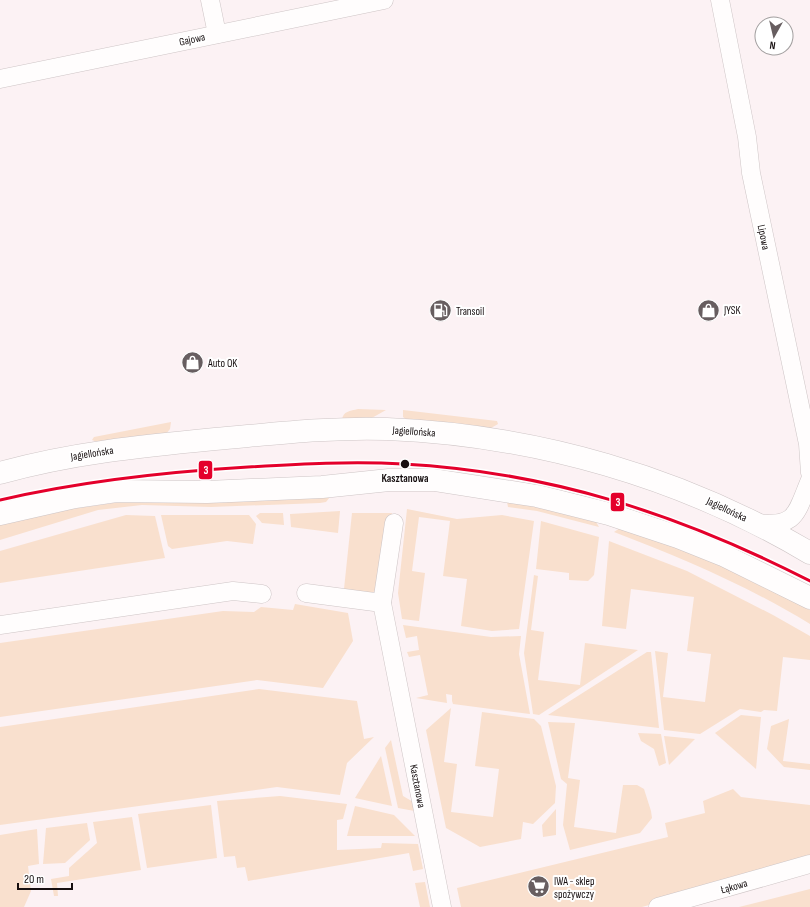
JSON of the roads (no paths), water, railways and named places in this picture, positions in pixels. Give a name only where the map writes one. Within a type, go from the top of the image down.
[{"type":"main road","name":"Jagiellońska","points":[[0,473],[36,463],[120,449],[281,433],[317,430],[386,429],[433,432],[508,441],[594,460],[677,488],[755,523],[810,553]]},
{"type":"main road","points":[[0,514],[75,497],[116,492],[207,492],[322,487],[389,480],[434,480],[537,496],[609,514],[678,536],[723,555],[810,598]]},
{"type":"street","points":[[210,0],[217,34]]},
{"type":"street","name":"Gajowa","points":[[0,79],[384,0]]},
{"type":"street","name":"Lipowa","points":[[720,0],[747,137],[751,173],[808,444],[810,473]]},
{"type":"street","points":[[755,523],[782,523],[791,519],[796,514],[810,480]]},
{"type":"street","name":"Kasztanowa","points":[[394,523],[382,603],[442,907]]},
{"type":"street","points":[[0,625],[233,591],[262,594]]},
{"type":"street","points":[[306,593],[382,603]]},
{"type":"street","name":"Łąkowa","points":[[658,907],[810,864]]},
{"type":"place","name":"JYSK","points":[[709,310]]},
{"type":"place","name":"Transoil","points":[[440,311]]},
{"type":"place","name":"Auto OK","points":[[192,363]]},
{"type":"place","name":"Kasztanowa","points":[[405,464]]},
{"type":"place","name":"IWA - sklep spożywczy","points":[[539,887]]}]
